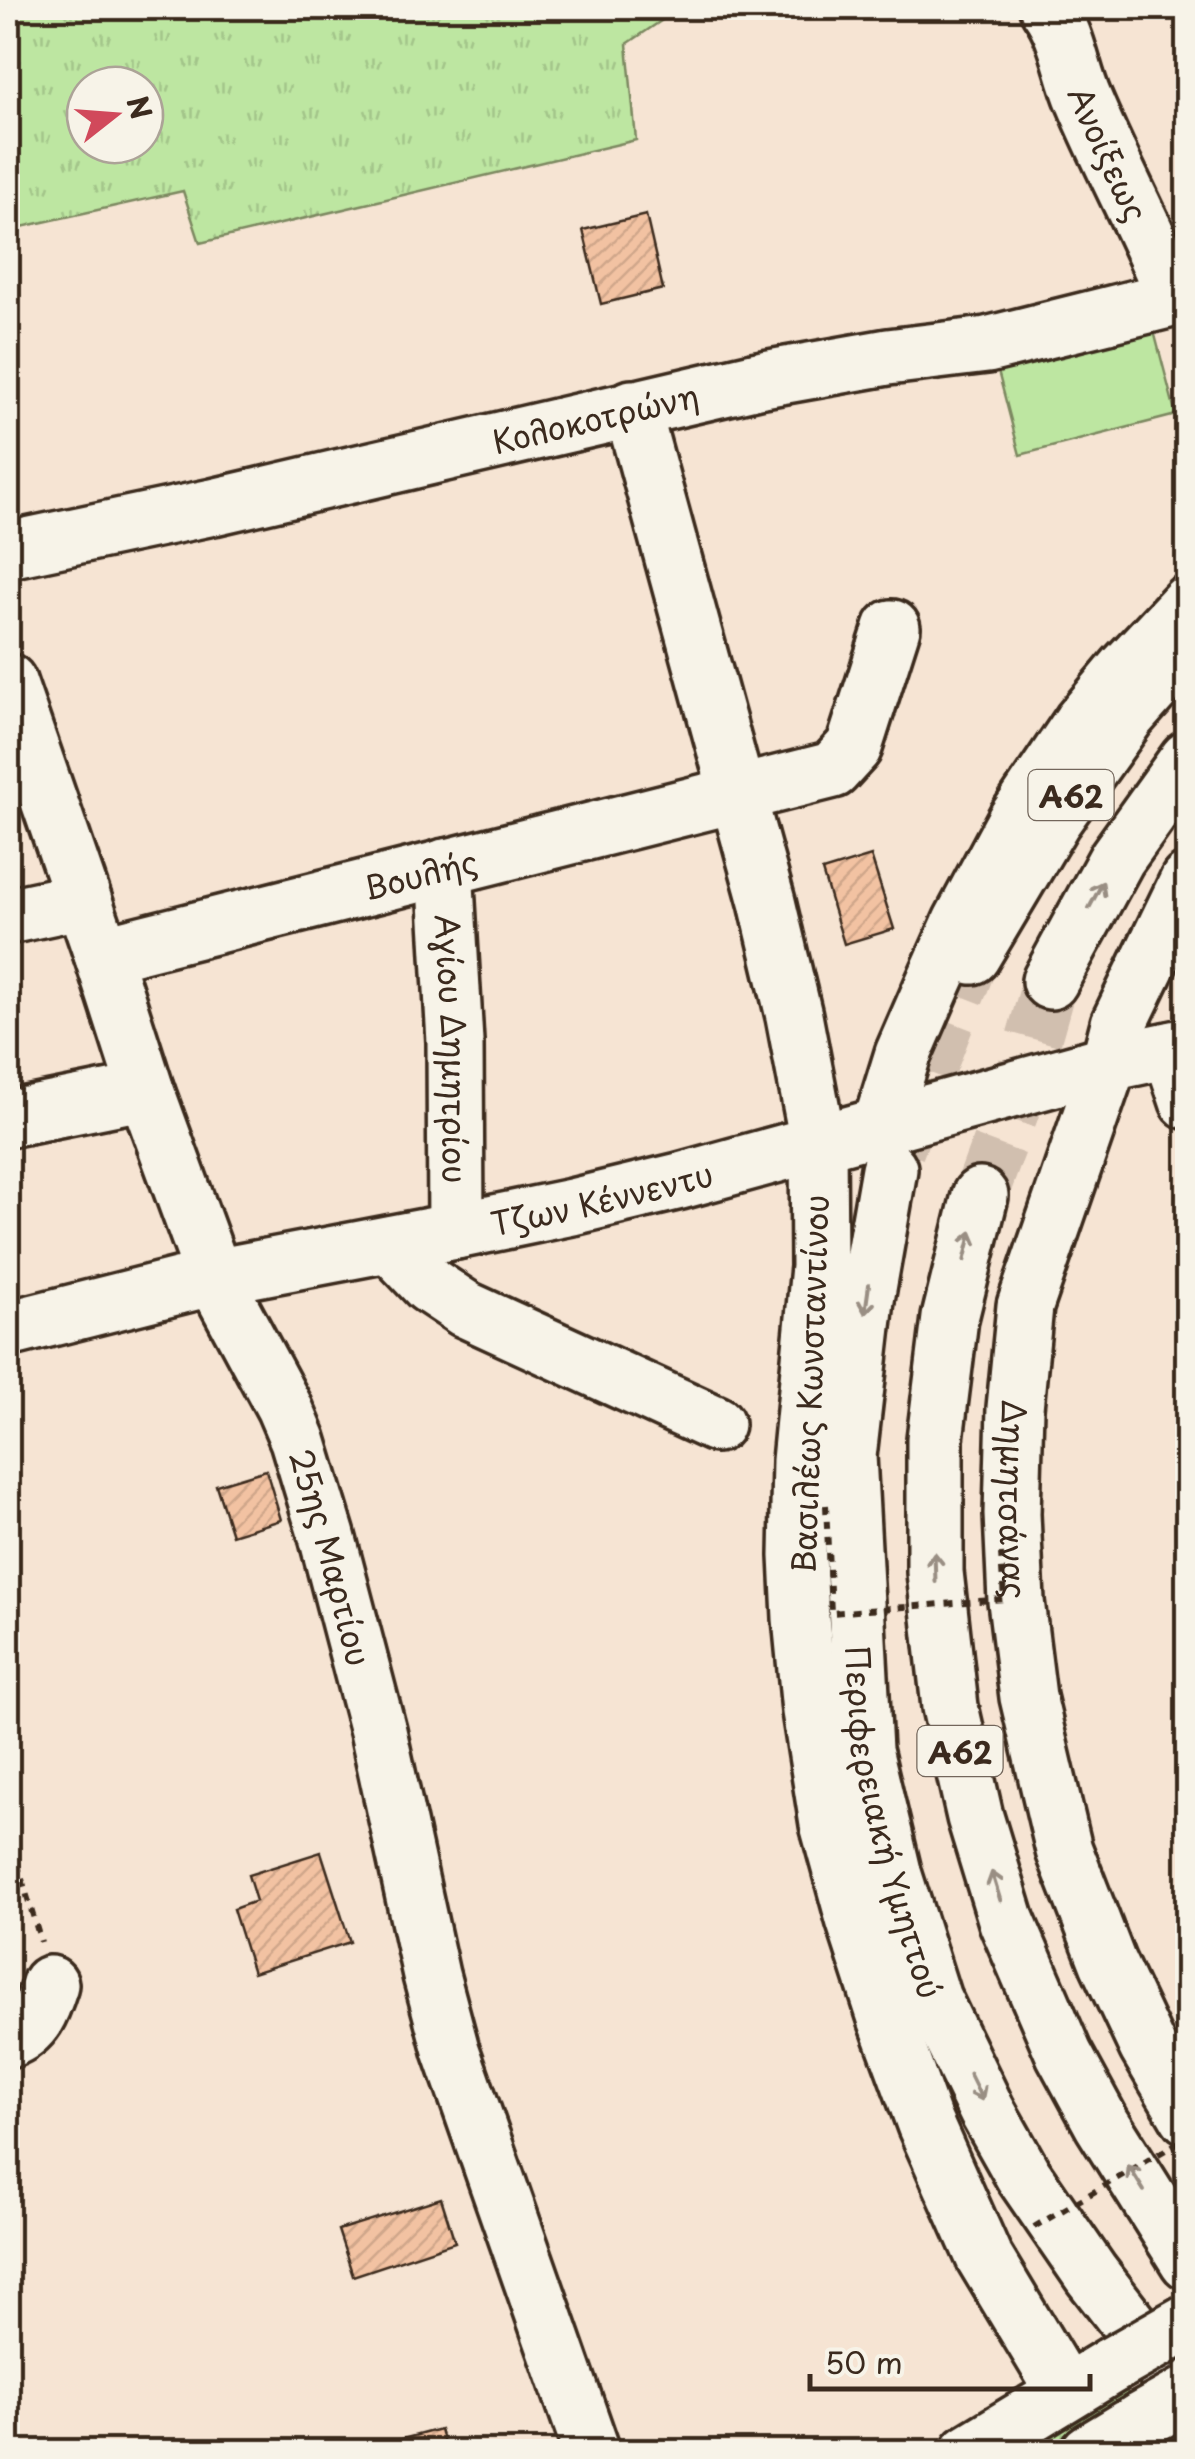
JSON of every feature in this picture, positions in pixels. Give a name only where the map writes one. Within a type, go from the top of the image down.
[{"type":"main road","name":"Ανοίξεως","points":[[1057,13],[1076,82],[1121,182],[1181,296]]},
{"type":"main road","name":"Κολοκοτρώνη","points":[[8,550],[213,507],[758,380],[888,357],[987,345],[1181,296]]},
{"type":"main road","name":"Βασιλέως Κωνσταντίνου","points":[[632,408],[782,962],[818,1142],[820,1267],[800,1460],[798,1556],[810,1710],[828,1824],[854,1920],[925,2124],[984,2257],[1065,2392]]},
{"type":"main road","name":"Περιφερειακή Υμηττού","points":[[1176,2410],[1023,2175],[933,1999],[894,1876],[864,1750],[848,1456],[885,1147],[904,1054],[962,922],[1015,821],[1081,723],[1188,603]]},
{"type":"main road","name":"Βουλής","points":[[102,954],[833,770],[854,747],[892,628]]},
{"type":"main road","name":"Α62","points":[[972,956],[1053,820],[1127,716],[1188,647]]},
{"type":"main road","name":"25ης Μαρτίου","points":[[8,682],[146,1090],[214,1277],[298,1440],[378,1731],[450,2050],[592,2452]]},
{"type":"main road","name":"Α62","points":[[1050,981],[1117,858],[1188,759]]},
{"type":"main road","name":"Αγίου Δημητρίου","points":[[444,867],[455,1042],[456,1232]]},
{"type":"main road","name":"Δημητσάνας","points":[[1186,2127],[1108,1963],[1064,1850],[1028,1697],[1016,1601],[1012,1514],[1025,1306],[1119,1024],[1188,881]]},
{"type":"main road","points":[[8,916],[83,900]]},
{"type":"main road","name":"Τζων Κέννεντυ","points":[[8,1328],[214,1277],[456,1232],[680,1181],[818,1142],[885,1147],[1109,1063],[1182,1066]]},
{"type":"main road","points":[[8,1120],[146,1090]]},
{"type":"main road","name":"Α62","points":[[980,1196],[950,1318],[935,1439],[935,1572],[950,1707],[975,1817],[1008,1922],[1057,2037],[1102,2124],[1188,2261]]},
{"type":"main road","points":[[390,1244],[429,1286],[465,1309],[716,1424]]},
{"type":"main road","points":[[8,2040],[40,2016],[50,1984]]},
{"type":"main road","points":[[970,2452],[1188,2322]]},
{"type":"main road","points":[[1089,2452],[1176,2410]]},
{"type":"path","points":[[826,1505],[832,1613],[1004,1598],[1000,1554]]},
{"type":"path","points":[[8,1833],[50,1984]]},
{"type":"path","points":[[1034,2227],[1186,2127]]},
{"type":"green space","points":[[8,8],[680,8],[627,44],[636,140],[200,243],[183,191],[8,230]]},
{"type":"green space","points":[[1150,316],[1176,415],[1020,455],[994,356]]},
{"type":"green space","points":[[1123,2385],[1131,2400],[1042,2451],[1007,2452]]},
{"type":"building","points":[[646,215],[663,289],[601,304],[583,230]]},
{"type":"building","points":[[871,856],[894,929],[844,944],[822,871]]},
{"type":"building","points":[[266,1470],[281,1520],[232,1535],[216,1485]]},
{"type":"building","points":[[321,1852],[350,1942],[253,1973],[233,1909],[256,1901],[248,1875]]},
{"type":"building","points":[[441,2198],[455,2242],[353,2276],[338,2230]]},
{"type":"building","points":[[440,2429],[446,2452],[398,2452],[395,2441]]},
{"type":"tunnel","points":[[897,1149],[969,964]]},
{"type":"tunnel","points":[[980,1196],[1019,1091],[1050,981]]}]
